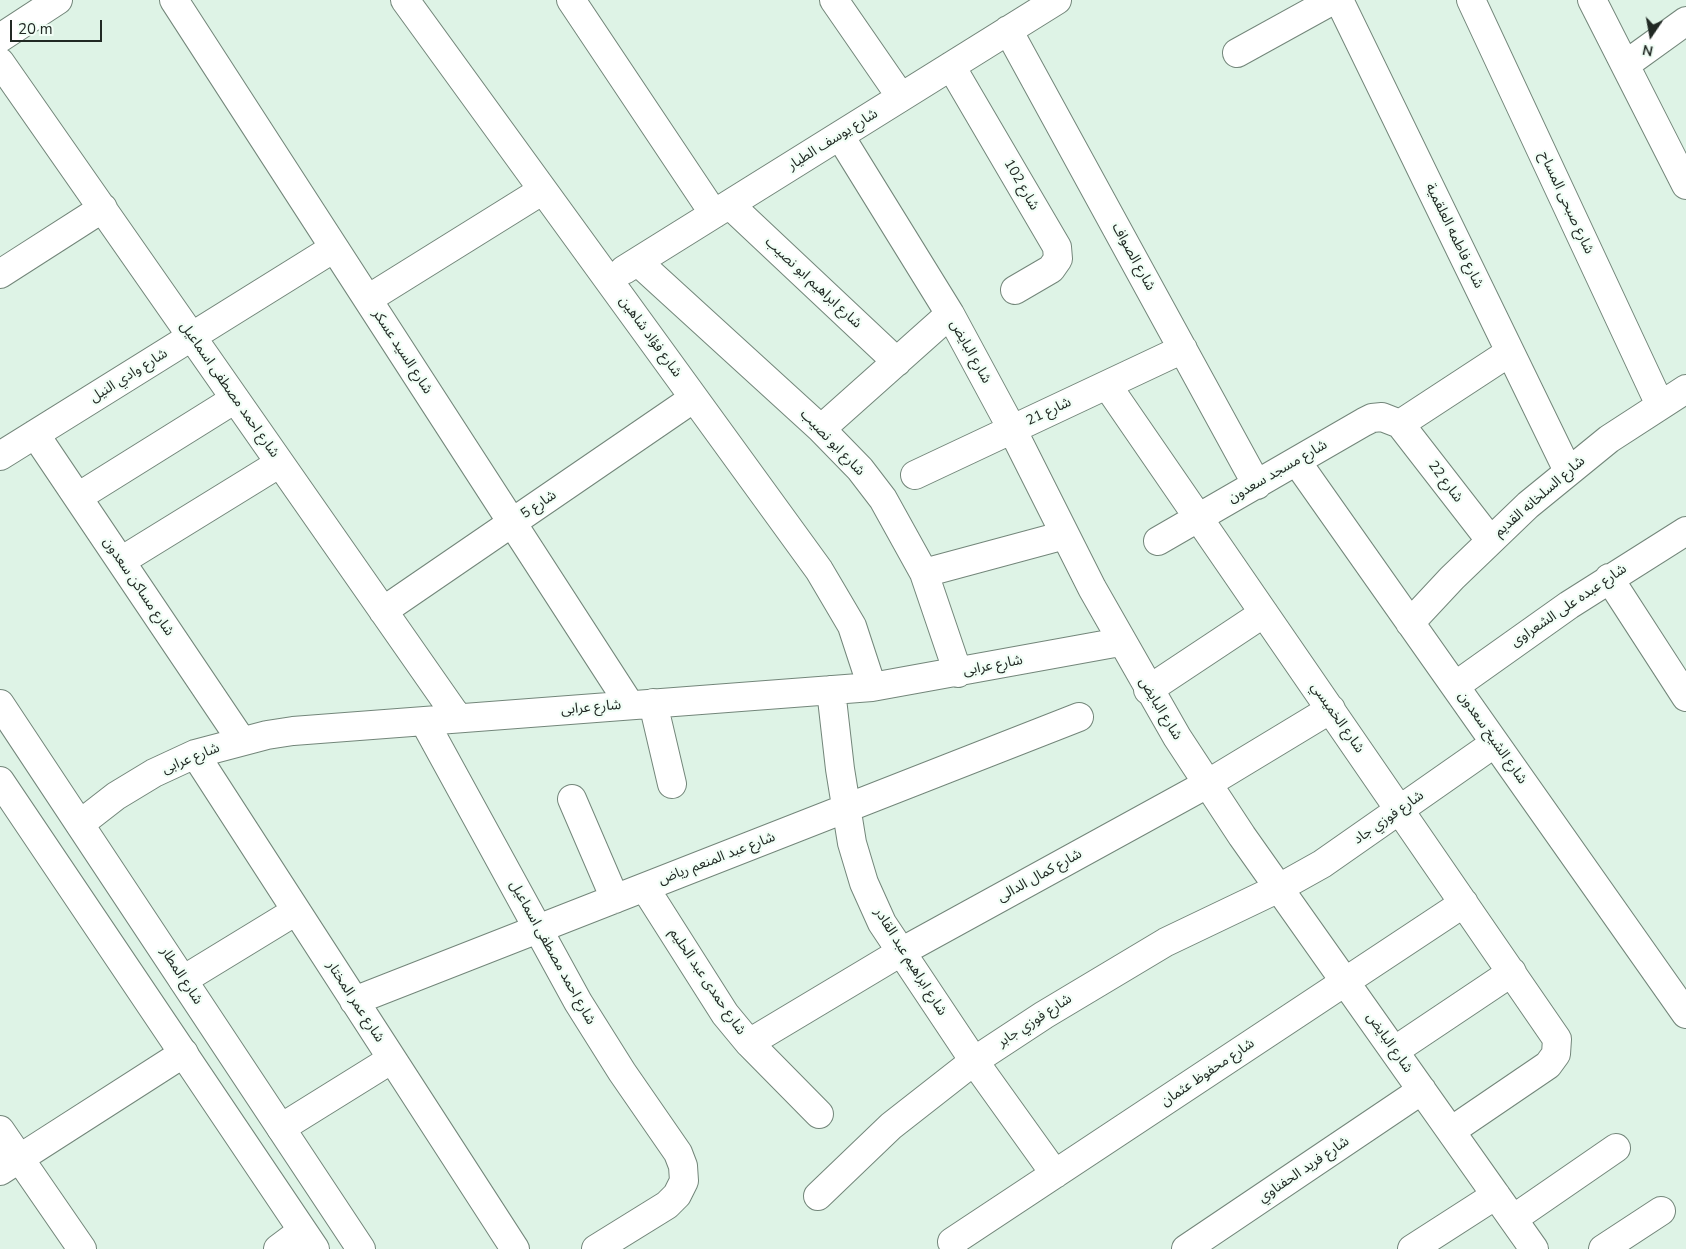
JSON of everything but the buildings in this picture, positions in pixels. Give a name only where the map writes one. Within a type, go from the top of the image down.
[{"type":"street","points":[[0,38],[58,0]]},
{"type":"street","name":"شارع السيد عسكر","points":[[174,0],[512,523],[642,704],[672,784]]},
{"type":"street","name":"شارع فؤاد شاهين","points":[[405,0],[836,597],[852,626],[872,687]]},
{"type":"street","name":"شارع ابراهيم ابو نصيب","points":[[571,0],[722,209],[897,362]]},
{"type":"street","points":[[834,0],[902,97]]},
{"type":"street","name":"شارع يوسف الطيار","points":[[608,280],[1056,0]]},
{"type":"street","points":[[1237,54],[1333,0]]},
{"type":"street","name":"شارع فاطمه العلقمية","points":[[1340,0],[1568,471]]},
{"type":"street","name":"شارع صبحى المساح","points":[[1471,0],[1660,405]]},
{"type":"street","points":[[1592,0],[1625,65],[1682,166]]},
{"type":"street","points":[[1625,65],[1686,21]]},
{"type":"street","name":"شارع الصواف","points":[[1008,30],[1258,485]]},
{"type":"street","name":"شارع احمد مصطفى اسماعيل","points":[[0,62],[458,718]]},
{"type":"street","name":"شارع 102","points":[[951,66],[1058,247],[1058,259],[1051,269],[1015,290]]},
{"type":"street","name":"شارع البايض","points":[[840,136],[950,314],[1012,430],[1120,642],[1148,690],[1207,784],[1534,1249]]},
{"type":"street","points":[[368,299],[543,190]]},
{"type":"street","points":[[0,274],[102,208]]},
{"type":"street","name":"شارع وادي النيل","points":[[0,456],[334,248]]},
{"type":"street","name":"شارع ابو نصيب","points":[[638,262],[821,429],[860,469],[884,499],[924,573],[958,673]]},
{"type":"street","points":[[821,429],[950,314]]},
{"type":"street","name":"شارع 21","points":[[915,475],[1183,349]]},
{"type":"street","points":[[1400,424],[1510,352]]},
{"type":"street","name":"شارع الخميسي","points":[[1107,385],[1557,1039],[1556,1054],[1548,1065],[1451,1132]]},
{"type":"street","name":"شارع السلخانه القديم","points":[[1410,623],[1490,540],[1568,471],[1609,439],[1686,389]]},
{"type":"street","name":"شارع 5","points":[[383,611],[694,398]]},
{"type":"street","points":[[78,497],[235,399]]},
{"type":"street","name":"شارع مسجد سعدون","points":[[1158,541],[1372,418],[1387,418],[1400,424]]},
{"type":"street","name":"شارع 22","points":[[1400,424],[1490,540]]},
{"type":"street","name":"شارع مساكن سعدون","points":[[35,434],[241,740]]},
{"type":"street","name":"شارع الشيخ سعدون","points":[[1297,462],[1686,1014]]},
{"type":"street","points":[[121,561],[280,463]]},
{"type":"street","name":"شارع عبده على الشعراوى","points":[[1455,686],[1529,632],[1609,578],[1686,531]]},
{"type":"street","points":[[924,573],[1065,535]]},
{"type":"street","points":[[1609,578],[1686,697]]},
{"type":"street","points":[[1148,690],[1264,613]]},
{"type":"street","name":"شارع عرابى","points":[[80,824],[116,796],[154,773],[195,754],[241,740],[293,731],[872,687],[958,673],[1120,642]]},
{"type":"street","name":"شارع ابراهيم عبد القادر","points":[[831,690],[852,843],[864,883],[882,923],[974,1061],[1055,1174]]},
{"type":"street","name":"شارع المطار","points":[[0,704],[361,1249]]},
{"type":"street","name":"شارع كمال الدالى","points":[[749,1044],[901,952],[1207,784],[1331,709]]},
{"type":"street","name":"شارع عبد المنعم رياض","points":[[354,1001],[1079,717]]},
{"type":"street","name":"شارع احمد مصطفى اسماعيل","points":[[424,721],[538,929],[600,1037],[678,1153],[683,1166],[684,1181],[677,1195],[667,1205],[596,1249]]},
{"type":"street","name":"شارع فوزي جاد","points":[[1279,888],[1322,864],[1495,743]]},
{"type":"street","name":"شارع عمر المختار","points":[[195,754],[515,1249]]},
{"type":"street","points":[[0,781],[308,1240],[278,1249]]},
{"type":"street","points":[[572,800],[616,899]]},
{"type":"street","points":[[90,913],[123,888]]},
{"type":"street","name":"شارع حمدى عبد الحليم","points":[[645,888],[725,1014],[749,1044],[819,1114]]},
{"type":"street","name":"شارع فوزي جابر","points":[[818,1196],[892,1126],[974,1061],[1044,1015],[1146,953],[1189,930],[1279,888]]},
{"type":"street","name":"شارع محفوظ عثمان","points":[[952,1242],[1464,903]]},
{"type":"street","points":[[183,980],[296,911]]},
{"type":"street","points":[[1394,1051],[1512,972]]},
{"type":"street","points":[[10,1165],[184,1053]]},
{"type":"street","points":[[281,1128],[392,1059]]},
{"type":"street","name":"شارع فريد الحفناوي","points":[[1186,1249],[1422,1090]]},
{"type":"street","points":[[0,1130],[10,1165],[82,1249]]},
{"type":"street","points":[[1513,1219],[1616,1148]]},
{"type":"street","points":[[1412,1249],[1496,1196]]},
{"type":"street","points":[[1603,1249],[1661,1211]]}]
